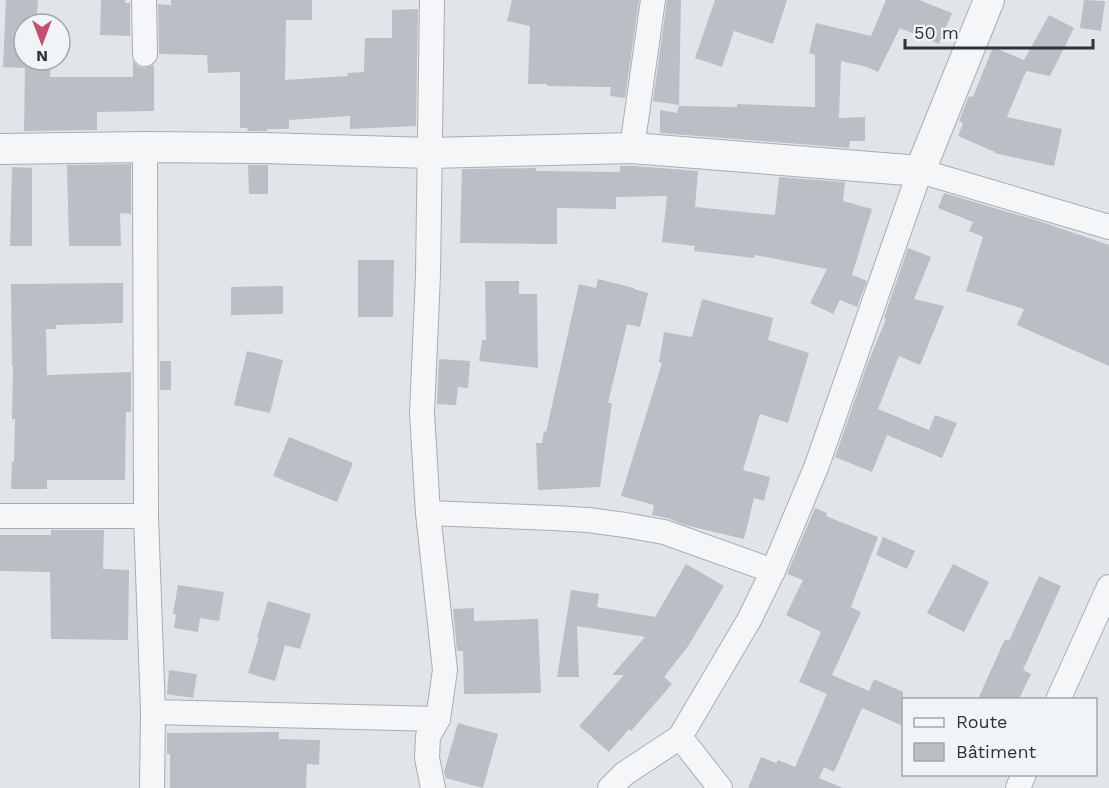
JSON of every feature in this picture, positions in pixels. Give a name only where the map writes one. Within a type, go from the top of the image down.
[{"type":"street","points":[[144,0],[145,54]]},
{"type":"street","points":[[432,0],[428,274],[422,413],[428,513],[445,670],[438,719],[428,736],[427,758],[433,788]]},
{"type":"street","points":[[632,148],[653,0]]},
{"type":"street","points":[[610,788],[624,774],[680,737],[749,620],[773,571],[817,465],[920,171],[989,0]]},
{"type":"street","points":[[145,147],[146,516],[153,712],[152,788]]},
{"type":"street","points":[[0,149],[264,148],[430,153],[632,148],[920,171],[1109,227]]},
{"type":"street","points":[[428,513],[565,519],[625,525],[664,532],[773,571]]},
{"type":"street","points":[[0,516],[146,516]]},
{"type":"street","points":[[1058,698],[1109,586]]},
{"type":"street","points":[[153,712],[438,719]]},
{"type":"street","points":[[680,737],[720,788]]},
{"type":"building","points":[[6,0],[38,0],[37,12],[12,12],[12,67],[3,67]]},
{"type":"building","points":[[101,0],[125,0],[125,3],[130,3],[130,36],[100,35]]},
{"type":"building","points":[[171,0],[312,0],[312,20],[286,20],[285,80],[348,76],[347,73],[364,72],[365,38],[392,38],[392,10],[418,9],[416,126],[350,129],[350,116],[289,120],[289,129],[248,131],[247,128],[240,128],[240,72],[208,73],[207,55],[159,54],[158,4],[171,5]]},
{"type":"building","points":[[512,0],[639,0],[625,98],[610,96],[611,87],[528,84],[530,26],[507,21]]},
{"type":"building","points":[[667,0],[681,0],[679,105],[653,101]]},
{"type":"building","points":[[715,0],[787,0],[773,44],[734,31],[722,67],[695,58]]},
{"type":"building","points":[[886,0],[919,0],[952,13],[939,44],[900,28],[878,72],[841,61],[839,118],[865,117],[865,141],[850,141],[849,148],[660,133],[660,110],[677,113],[679,106],[737,107],[737,104],[815,107],[815,55],[809,53],[816,23],[871,36]]},
{"type":"building","points":[[1084,0],[1105,1],[1101,31],[1080,28]]},
{"type":"building","points":[[1049,15],[1074,28],[1050,76],[1026,71],[1007,117],[1062,129],[1054,166],[994,153],[958,136],[963,123],[959,121],[969,96],[973,97],[993,47],[1024,60]]},
{"type":"building","points":[[133,61],[145,68],[154,65],[154,111],[97,112],[97,130],[24,131],[25,72],[50,72],[50,77],[133,77]]},
{"type":"building","points":[[131,164],[131,214],[120,213],[121,246],[69,246],[67,165]]},
{"type":"building","points":[[248,165],[268,165],[268,194],[249,194]]},
{"type":"building","points":[[620,166],[698,171],[695,207],[775,215],[779,177],[845,182],[843,201],[872,209],[852,275],[867,281],[857,307],[840,300],[833,314],[810,303],[827,269],[755,255],[754,258],[694,251],[695,246],[662,242],[667,196],[616,197],[616,209],[557,208],[557,244],[460,243],[462,169],[536,168],[536,171],[620,172]]},
{"type":"building","points":[[12,167],[32,168],[32,246],[10,246]]},
{"type":"building","points":[[944,193],[1109,245],[1109,366],[1017,325],[1024,309],[966,291],[983,237],[969,231],[973,222],[938,208]]},
{"type":"building","points":[[908,248],[931,257],[914,299],[944,306],[920,365],[899,356],[878,409],[929,430],[935,415],[957,423],[942,458],[887,435],[872,472],[835,457],[867,365],[886,319],[884,318]]},
{"type":"building","points":[[358,260],[394,260],[393,317],[358,317]]},
{"type":"building","points":[[598,279],[648,293],[640,327],[627,324],[608,403],[612,403],[600,487],[538,490],[536,443],[542,443],[544,431],[546,432],[579,284],[596,288]]},
{"type":"building","points":[[485,281],[519,281],[519,294],[537,294],[538,368],[479,361],[482,340],[486,340]]},
{"type":"building","points":[[123,283],[123,323],[56,325],[56,329],[46,329],[47,375],[131,372],[131,412],[126,412],[125,480],[47,480],[47,489],[11,489],[15,419],[12,419],[11,284]]},
{"type":"building","points":[[283,286],[283,314],[231,315],[231,287]]},
{"type":"building","points":[[702,299],[773,318],[768,340],[809,353],[788,423],[760,414],[743,470],[770,477],[764,501],[754,498],[744,539],[652,515],[654,505],[621,496],[662,363],[659,362],[664,332],[692,337]]},
{"type":"building","points":[[247,351],[283,360],[270,413],[234,405]]},
{"type":"building","points":[[439,359],[470,361],[468,388],[458,387],[456,405],[437,404]]},
{"type":"building","points":[[160,361],[171,361],[171,390],[160,390]]},
{"type":"building","points":[[289,437],[353,463],[337,502],[273,476]]},
{"type":"building","points":[[815,508],[827,513],[826,516],[878,537],[851,607],[861,612],[832,675],[869,691],[874,679],[903,692],[902,726],[862,708],[834,772],[824,767],[819,778],[843,788],[748,788],[761,757],[776,763],[778,760],[795,767],[827,694],[799,682],[821,632],[786,615],[803,580],[787,574]]},
{"type":"building","points":[[51,530],[104,530],[103,569],[129,570],[128,640],[51,639],[50,572],[0,571],[0,535],[51,535]]},
{"type":"building","points":[[883,537],[915,551],[907,569],[876,555]]},
{"type":"building","points":[[686,564],[724,586],[689,645],[664,677],[672,684],[631,731],[629,729],[609,752],[579,726],[624,675],[612,675],[645,637],[577,626],[579,677],[557,677],[571,590],[599,594],[597,607],[655,617]]},
{"type":"building","points":[[953,564],[989,582],[964,632],[927,613]]},
{"type":"building","points":[[1039,576],[1061,586],[1023,670],[1031,674],[1019,698],[978,698],[1005,639],[1009,641]]},
{"type":"building","points":[[178,585],[224,592],[219,621],[200,618],[198,632],[174,628],[176,614],[173,614]]},
{"type":"building","points":[[268,601],[311,614],[300,649],[285,645],[275,681],[248,673]]},
{"type":"building","points":[[474,608],[474,621],[538,619],[541,693],[464,694],[463,651],[457,651],[453,609]]},
{"type":"building","points":[[169,670],[197,674],[193,698],[167,694]]},
{"type":"building","points":[[458,723],[498,734],[483,788],[446,778],[444,772]]},
{"type":"building","points":[[279,732],[279,739],[320,740],[319,765],[307,764],[306,788],[170,788],[170,754],[167,754],[167,733]]}]
